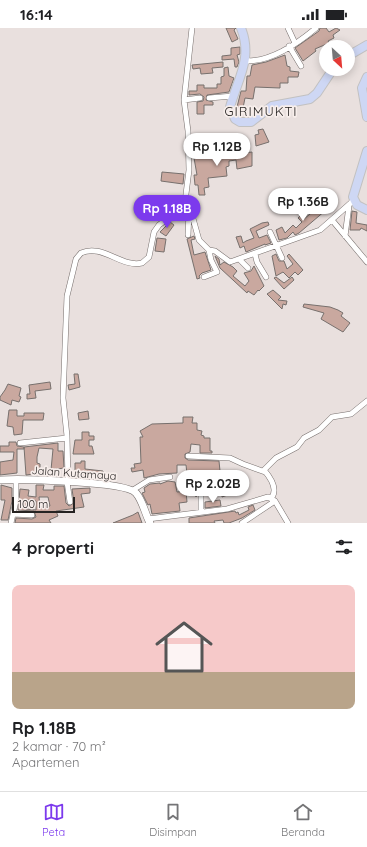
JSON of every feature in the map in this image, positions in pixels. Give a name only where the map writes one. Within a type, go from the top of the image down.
[{"type":"main road","points":[[241,28],[246,45],[245,61],[230,107],[231,112],[238,121],[248,123],[272,106],[310,99],[317,93],[328,76]]},
{"type":"main road","points":[[355,52],[367,45]]},
{"type":"main road","points":[[367,77],[362,88],[367,117]]},
{"type":"main road","points":[[367,151],[351,204],[367,210]]},
{"type":"main road","name":"Jalan Kutamaya","points":[[0,480],[90,483],[133,490]]},
{"type":"main road","points":[[133,490],[141,500],[149,521]]},
{"type":"street","points":[[70,502],[67,438],[63,398],[67,296],[78,256],[86,251],[98,252],[128,262],[142,263],[149,257],[154,232],[160,225],[182,207],[185,202],[189,170],[188,131],[184,100],[192,28]]},
{"type":"street","points":[[288,28],[295,43]]},
{"type":"street","points":[[245,61],[260,60],[295,43],[316,28]]},
{"type":"street","points":[[289,46],[301,66]]},
{"type":"street","points":[[209,98],[233,96]]},
{"type":"street","points":[[184,100],[200,98]]},
{"type":"street","points":[[209,250],[215,251],[228,262],[255,254],[320,230],[351,204]]},
{"type":"street","points":[[345,236],[351,204]]},
{"type":"street","points":[[182,207],[189,211],[193,217],[198,237],[209,250],[211,260],[218,272],[204,277]]},
{"type":"street","points":[[188,235],[189,211]]},
{"type":"street","points":[[332,220],[367,262]]},
{"type":"street","points":[[270,232],[282,258]]},
{"type":"street","points":[[255,254],[257,262],[266,277]]},
{"type":"street","points":[[238,259],[248,268]]},
{"type":"street","points":[[265,472],[264,469],[276,458],[297,447],[304,438],[320,430],[331,418],[351,414],[367,401]]},
{"type":"street","points":[[20,443],[67,438]]},
{"type":"street","points":[[188,456],[230,458],[265,472],[272,480],[274,492],[273,499],[242,523]]},
{"type":"street","points":[[133,490],[149,480],[170,477]]},
{"type":"street","points":[[10,523],[16,501],[16,480]]},
{"type":"street","points":[[201,493],[201,512]]},
{"type":"street","points":[[149,521],[227,509],[267,497],[273,499],[288,523]]},
{"type":"street","points":[[13,514],[32,515]]},
{"type":"building","points":[[226,28],[236,28],[234,30],[238,39],[232,42]]},
{"type":"building","points":[[320,28],[326,28],[329,32],[336,28],[340,30],[333,35],[334,38],[330,40],[319,40],[319,47],[315,49],[316,51],[303,61],[295,48],[319,31]]},
{"type":"building","points":[[240,47],[240,54],[237,55],[239,62],[237,67],[235,67],[234,59],[222,60],[222,56],[231,55],[231,48]]},
{"type":"building","points":[[285,55],[287,66],[290,67],[290,71],[299,72],[298,77],[288,77],[288,83],[280,83],[280,88],[255,87],[253,99],[245,98],[243,108],[237,107],[241,91],[246,91],[247,76],[250,76],[252,65]]},
{"type":"building","points":[[223,62],[223,67],[212,68],[213,73],[201,74],[200,68],[193,69],[192,65]]},
{"type":"building","points":[[228,67],[229,76],[234,78],[229,92],[207,95],[206,100],[213,102],[213,105],[204,105],[204,114],[197,114],[197,102],[203,101],[204,97],[200,94],[189,95],[189,91],[197,91],[197,85],[204,85],[204,88],[217,88],[217,84],[221,84],[221,77],[224,76],[224,68]]},
{"type":"building","points":[[263,129],[269,142],[256,146],[255,135],[259,134],[258,130]]},
{"type":"building","points":[[194,139],[206,139],[205,150],[197,153]]},
{"type":"building","points":[[216,152],[217,154],[223,153],[223,158],[236,157],[236,154],[252,152],[252,166],[237,169],[236,160],[229,161],[229,166],[226,167],[227,176],[208,178],[209,187],[204,188],[205,195],[199,195],[198,185],[195,185],[194,175],[197,175],[194,158],[197,157],[197,154]]},
{"type":"building","points":[[162,172],[184,174],[183,184],[161,181]]},
{"type":"building","points":[[320,200],[325,204],[323,206],[326,210],[299,233],[295,235],[293,232],[287,238],[279,240],[276,230],[282,227],[285,233],[293,225],[296,228],[302,222],[298,218],[301,215],[304,219],[316,209],[314,206]]},
{"type":"building","points":[[352,211],[357,212],[356,223],[367,225],[367,231],[361,228],[360,230],[350,230]]},
{"type":"building","points":[[170,222],[174,225],[166,236],[160,232]]},
{"type":"building","points":[[268,222],[269,225],[256,231],[259,238],[267,235],[271,243],[246,252],[244,246],[240,248],[236,237],[241,236],[243,243],[254,238],[250,229],[262,223]]},
{"type":"building","points":[[194,236],[195,239],[191,240],[194,255],[205,252],[211,270],[202,273],[199,276],[200,278],[197,279],[187,239]]},
{"type":"building","points":[[157,238],[166,239],[164,252],[155,251]]},
{"type":"building","points":[[276,254],[279,261],[284,261],[287,269],[293,264],[287,256],[289,254],[303,270],[298,275],[295,272],[289,278],[283,272],[276,276],[272,256]]},
{"type":"building","points":[[215,256],[219,259],[220,265],[224,262],[237,271],[233,276],[245,286],[249,281],[244,273],[251,271],[254,266],[264,286],[254,295],[248,291],[247,293],[220,268]]},
{"type":"building","points":[[276,277],[284,283],[292,277],[294,280],[284,289],[274,278]]},
{"type":"building","points":[[273,290],[281,297],[278,300],[287,301],[286,305],[283,304],[282,309],[267,294]]},
{"type":"building","points":[[304,304],[330,307],[338,310],[343,313],[341,316],[350,323],[343,332],[321,319],[324,313],[303,307]]},
{"type":"building","points":[[74,374],[78,374],[80,387],[69,390],[68,385],[75,384]]},
{"type":"building","points":[[50,382],[51,389],[35,391],[36,398],[27,399],[27,394],[30,394],[29,385]]},
{"type":"building","points":[[8,384],[21,388],[19,396],[21,397],[19,402],[12,400],[11,405],[0,400],[0,397]]},
{"type":"building","points":[[9,410],[17,410],[17,416],[24,416],[24,413],[44,413],[43,420],[23,420],[22,434],[14,435],[13,427],[7,426]]},
{"type":"building","points":[[88,411],[89,419],[79,420],[78,413]]},
{"type":"building","points":[[183,417],[193,417],[192,423],[197,423],[197,430],[202,431],[201,435],[204,436],[204,438],[210,438],[210,451],[212,451],[212,453],[200,453],[200,445],[191,444],[190,452],[185,454],[185,458],[188,460],[219,461],[220,471],[217,471],[219,478],[237,475],[237,480],[232,481],[233,493],[222,497],[222,495],[212,496],[212,492],[221,491],[220,482],[211,483],[209,476],[201,478],[202,485],[199,485],[196,497],[195,491],[189,491],[186,465],[177,465],[177,473],[159,474],[144,478],[143,470],[132,472],[131,468],[135,468],[134,464],[141,463],[140,437],[143,437],[140,431],[152,424],[183,423]]},
{"type":"building","points":[[82,432],[89,432],[89,436],[94,436],[94,440],[89,440],[89,446],[92,446],[94,454],[73,454],[75,440],[82,440]]},
{"type":"building","points":[[9,442],[16,442],[17,446],[24,447],[24,449],[17,449],[17,473],[0,475],[0,462],[13,460],[14,452],[0,452],[0,446],[9,446]]},
{"type":"building","points":[[58,443],[58,451],[63,451],[64,468],[51,470],[53,449],[39,448],[37,463],[40,464],[40,473],[26,475],[24,447]]},
{"type":"building","points":[[81,461],[85,461],[85,469],[103,471],[103,477],[75,477],[75,463],[81,463]]},
{"type":"building","points":[[168,481],[175,482],[177,492],[186,491],[187,502],[179,503],[180,511],[152,514],[150,504],[148,505],[142,493],[145,492],[144,488],[150,484],[160,484]]},
{"type":"building","points":[[1,485],[12,488],[12,501],[8,520],[1,520],[5,500],[1,500]]},
{"type":"building","points":[[36,485],[44,485],[43,490],[54,490],[54,486],[64,486],[66,503],[69,506],[74,503],[72,489],[90,488],[90,493],[81,494],[84,507],[56,511],[58,516],[49,520],[51,523],[15,523],[16,518],[32,519],[36,517],[34,511],[18,510],[20,489],[29,490],[28,496],[36,497]],"holes":[[[39,497],[48,497],[50,506],[40,506]],[[27,500],[36,501],[36,510],[26,509]]]},
{"type":"building","points":[[220,500],[221,506],[205,508],[205,502]]},
{"type":"building","points":[[253,505],[255,510],[242,518],[229,523],[224,523],[223,520],[214,521],[215,523],[189,523],[189,518],[235,511],[236,513],[238,512],[239,515],[249,510],[248,507]]},
{"type":"building","points":[[138,512],[142,523],[113,523],[133,515]]},
{"type":"district","name":"GIRIMUKTI","points":[[261,111]]}]
